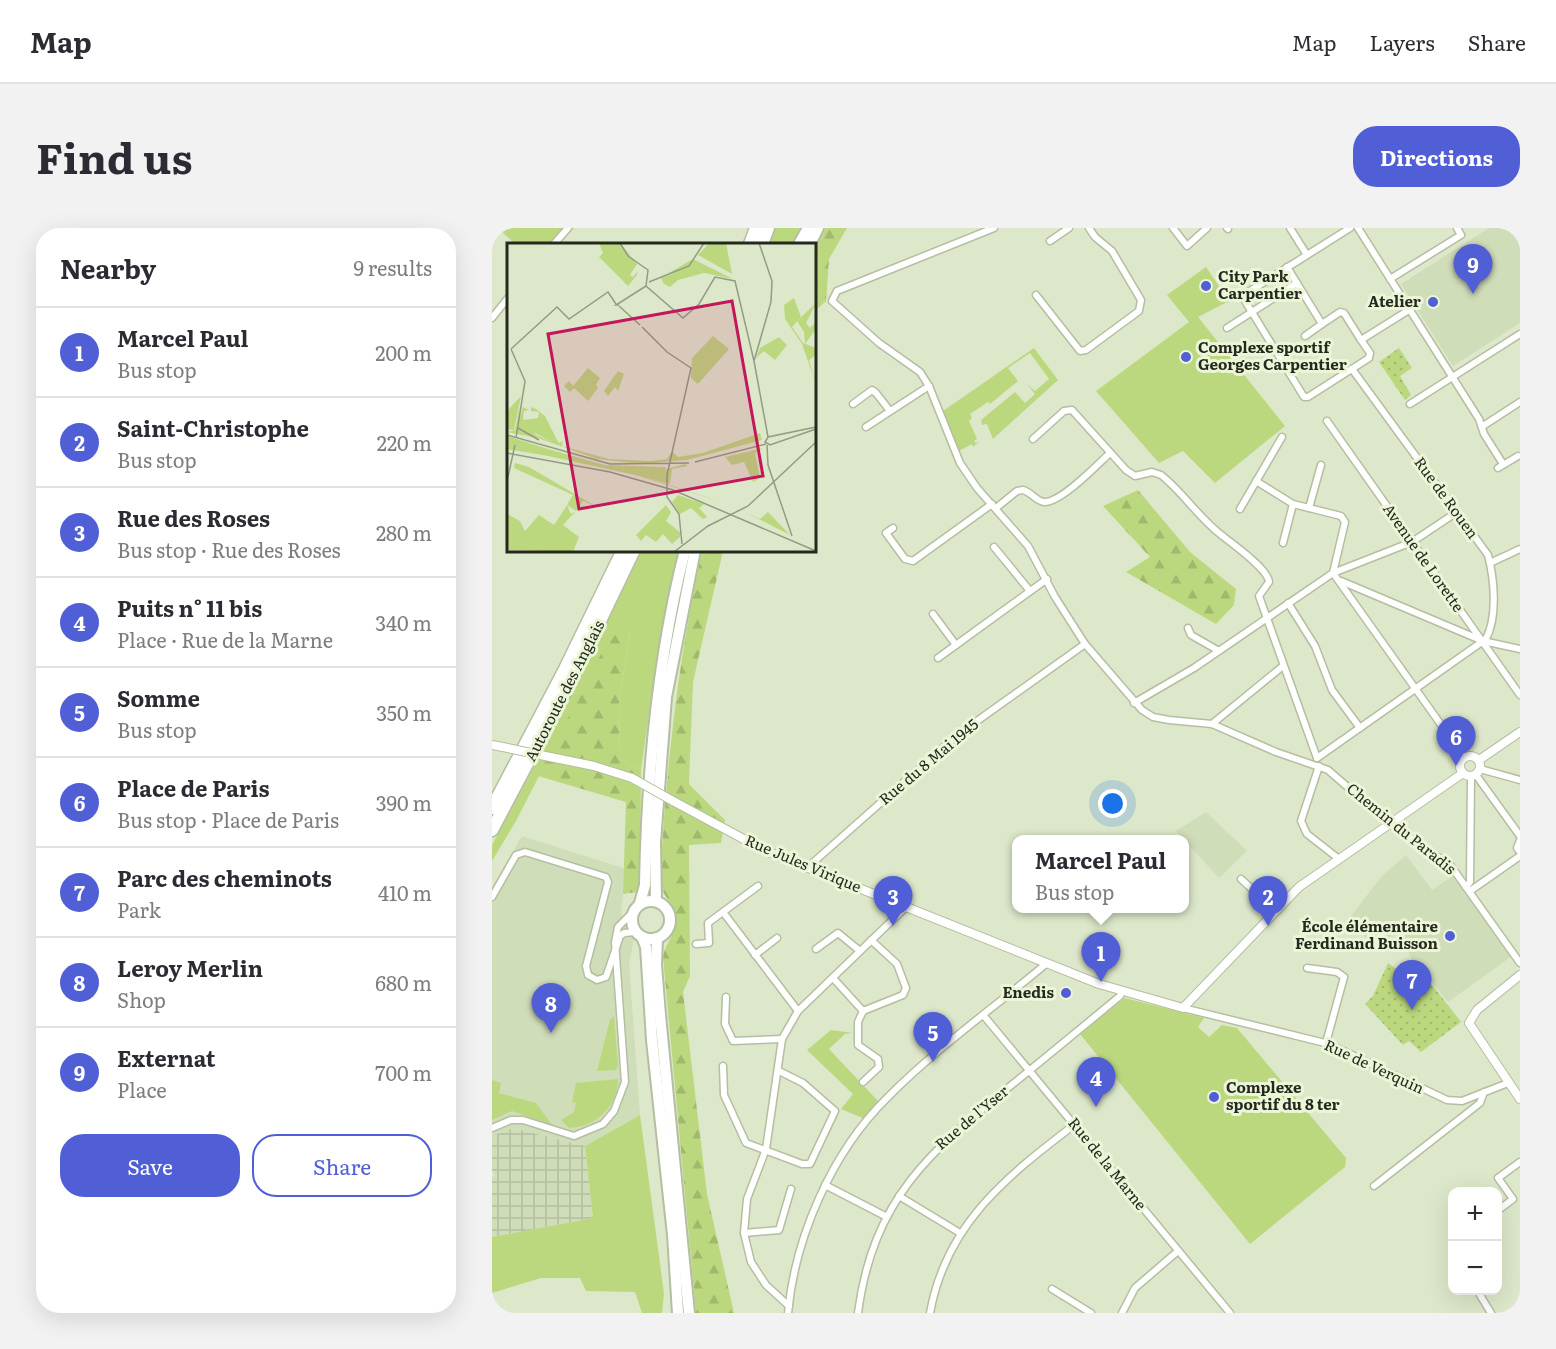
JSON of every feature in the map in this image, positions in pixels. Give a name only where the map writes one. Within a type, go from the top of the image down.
[{"type":"highway","points":[[750,243],[756,228]]},
{"type":"highway","points":[[762,243],[768,228]]},
{"type":"highway","points":[[800,243],[808,228]]},
{"type":"highway","points":[[810,243],[818,228]]},
{"type":"highway","name":"Autoroute des Anglais","points":[[492,808],[566,669],[621,552]]},
{"type":"highway","name":"Autoroute des Anglais","points":[[492,830],[576,671],[633,552]]},
{"type":"highway","points":[[678,1313],[673,1235],[652,1040],[646,947],[638,934],[632,913],[640,903],[645,885],[650,766],[658,695],[685,552]]},
{"type":"highway","points":[[656,901],[655,842],[666,697],[695,552]]},
{"type":"highway","points":[[638,934],[657,938],[667,931],[670,919],[666,907],[656,901],[640,903]]},
{"type":"highway","points":[[657,938],[656,965],[660,1015],[689,1313]]},
{"type":"street","points":[[555,243],[568,228]]},
{"type":"street","name":"Chemin du Paradis","points":[[994,228],[837,291],[831,299],[879,343],[913,366],[929,386],[960,463],[1028,546],[1085,644],[1134,703],[1153,717],[1212,724],[1276,753],[1317,763],[1332,773],[1390,824],[1451,866],[1520,963]]},
{"type":"street","points":[[1050,241],[1070,228]]},
{"type":"street","points":[[1036,295],[1080,351],[1086,350],[1139,311],[1141,300],[1112,251],[1095,237],[1089,228]]},
{"type":"street","points":[[1173,228],[1186,246],[1207,228]]},
{"type":"street","points":[[1290,228],[1307,255]]},
{"type":"street","points":[[1305,336],[1340,312],[1344,313],[1370,353],[1369,358],[1308,397],[1304,397],[1242,296],[1350,228]]},
{"type":"street","points":[[1358,228],[1483,426],[1484,434],[1501,466],[1518,456]]},
{"type":"street","points":[[1390,279],[1461,235],[1457,228]]},
{"type":"street","points":[[1287,267],[1322,324]]},
{"type":"street","points":[[1227,328],[1297,283]]},
{"type":"street","points":[[492,318],[507,299]]},
{"type":"street","points":[[1361,340],[1409,310]]},
{"type":"street","points":[[1410,404],[1520,334]]},
{"type":"street","name":"Rue de Rouen","points":[[1352,369],[1488,555],[1492,616],[1489,634],[1483,641]]},
{"type":"street","points":[[866,427],[929,386]]},
{"type":"street","points":[[853,404],[867,392],[874,391],[890,411]]},
{"type":"street","points":[[1483,426],[1520,402]]},
{"type":"street","points":[[1033,439],[1068,410],[1076,414],[1132,475],[1152,472],[1161,475],[1216,531],[1245,553],[1267,576],[1269,582],[1259,594],[1260,600],[1317,763],[1301,820],[1307,834],[1339,860]]},
{"type":"street","name":"Avenue de Lorette","points":[[1327,421],[1520,695]]},
{"type":"street","points":[[1240,509],[1282,437]]},
{"type":"street","points":[[893,528],[886,533],[905,558],[913,561],[1017,491],[1023,490],[1041,501],[1053,500],[1079,481],[1110,453]]},
{"type":"street","points":[[1309,508],[1321,465]]},
{"type":"street","points":[[1256,481],[1293,504],[1341,516],[1345,522],[1333,573]]},
{"type":"street","points":[[1283,543],[1293,504]]},
{"type":"street","points":[[1134,703],[1220,651],[1333,573],[1412,542],[1457,512]]},
{"type":"street","points":[[994,547],[1030,591]]},
{"type":"street","points":[[1490,563],[1520,549]]},
{"type":"street","points":[[1333,573],[1464,757]]},
{"type":"street","points":[[938,658],[1047,579]]},
{"type":"street","points":[[1340,581],[1483,641],[1520,649]]},
{"type":"street","points":[[1288,603],[1315,646],[1332,690],[1360,728]]},
{"type":"street","points":[[933,614],[956,645]]},
{"type":"street","points":[[1188,628],[1191,635],[1220,651]]},
{"type":"street","points":[[1317,763],[1360,728],[1483,641]]},
{"type":"street","name":"Rue du 8 Mai 1945","points":[[808,867],[956,736],[1085,644]]},
{"type":"street","points":[[1212,724],[1283,666]]},
{"type":"street","points":[[1468,889],[1472,774],[1479,760],[1520,732]]},
{"type":"street","name":"Rue Jules Virique","points":[[492,745],[594,766],[632,778],[766,851],[1122,992],[1184,1008]]},
{"type":"street","points":[[1464,757],[1474,756],[1479,760]]},
{"type":"street","points":[[1464,757],[1460,767],[1472,774],[1520,836]]},
{"type":"street","points":[[1184,1008],[1299,887],[1390,824],[1472,774],[1520,780]]},
{"type":"street","points":[[1468,889],[1520,854],[1517,848],[1520,840]]},
{"type":"street","points":[[492,897],[516,855],[525,852],[606,877],[608,882],[586,966],[588,975],[597,980],[606,977],[620,936],[624,933],[638,934]]},
{"type":"street","points":[[1241,879],[1276,911]]},
{"type":"street","points":[[696,944],[709,943],[708,923],[758,886]]},
{"type":"street","points":[[789,1310],[766,1285],[751,1262],[744,1233],[747,1198],[766,1149],[782,1039],[798,1011],[907,906]]},
{"type":"street","points":[[723,912],[798,1011]]},
{"type":"street","points":[[492,1128],[511,1120],[523,1120],[574,1136],[603,1124],[614,1111],[625,1082],[615,933],[632,913]]},
{"type":"street","points":[[816,949],[838,933],[860,951]]},
{"type":"street","points":[[755,955],[777,938]]},
{"type":"street","points":[[863,1082],[879,1067],[878,1059],[858,1045],[856,1038],[864,1011],[903,994],[906,988],[897,964],[871,940]]},
{"type":"street","points":[[789,1310],[806,1232],[825,1185],[857,1134],[886,1098],[1047,963]]},
{"type":"street","points":[[1307,968],[1337,972],[1344,977],[1326,1043]]},
{"type":"street","points":[[1520,975],[1478,1010],[1469,1023],[1520,1099]]},
{"type":"street","points":[[833,978],[864,1011]]},
{"type":"street","name":"Rue de l'Yser","points":[[858,1313],[869,1262],[887,1217],[899,1196],[940,1144],[1122,992]]},
{"type":"street","points":[[726,997],[725,1024],[733,1041],[782,1039]]},
{"type":"street","name":"Rue de Verquin","points":[[1184,1008],[1326,1043],[1447,1100],[1462,1101],[1508,1083]]},
{"type":"street","name":"Rue de la Marne","points":[[984,1016],[1230,1313]]},
{"type":"street","points":[[723,1066],[724,1095],[746,1143],[802,1164],[810,1164],[835,1111],[803,1083],[779,1071]]},
{"type":"street","points":[[1374,1186],[1480,1103],[1484,1092]]},
{"type":"street","points":[[930,1313],[938,1280],[960,1233],[996,1189],[1074,1125]]},
{"type":"street","points":[[1502,1207],[1513,1199],[1498,1178],[1520,1162]]},
{"type":"street","points":[[825,1185],[887,1217]]},
{"type":"street","points":[[744,1233],[778,1230],[791,1189]]},
{"type":"street","points":[[899,1196],[960,1233]]},
{"type":"street","points":[[1122,1313],[1135,1288],[1178,1251]]},
{"type":"street","points":[[1052,1289],[1091,1313]]},
{"type":"street","points":[[1480,1295],[1491,1313]]},
{"type":"shaded area","points":[[1489,228],[1520,228],[1520,323],[1453,366],[1401,284]]},
{"type":"shaded area","points":[[1206,812],[1247,851],[1219,878],[1189,845],[1189,835],[1180,835],[1176,831]]},
{"type":"shaded area","points":[[522,836],[626,869],[621,913],[634,939],[629,963],[640,1115],[585,1146],[513,1128],[492,1136],[492,887]]},
{"type":"shaded area","name":"École élémentaire Ferdinand Buisson","points":[[1406,855],[1432,890],[1454,875],[1512,956],[1448,1002],[1411,958],[1399,928],[1377,949],[1348,920],[1381,877]]},
{"type":"shaded area","points":[[513,1128],[585,1146],[593,1218],[492,1237],[492,1177],[495,1176],[492,1170],[492,1136]]},
{"type":"green space","points":[[498,228],[574,228],[560,243],[514,243]]},
{"type":"green space","points":[[775,228],[800,228],[792,243],[768,243]]},
{"type":"green space","points":[[826,228],[847,228],[829,259],[826,301],[816,310],[816,248]]},
{"type":"green space","name":"Complexe sportif Georges Carpentier","points":[[1206,267],[1229,301],[1198,317],[1285,426],[1215,483],[1183,451],[1159,463],[1096,391],[1189,322],[1167,295]]},
{"type":"green space","points":[[1034,348],[1058,380],[993,439],[987,424],[982,425],[981,420],[1015,392],[1025,403],[1035,394],[1027,384],[1035,391],[1049,379],[1030,353],[1008,368],[1018,381],[990,404],[988,402],[970,414],[972,418],[969,421],[977,439],[974,441],[976,443],[980,441],[973,447],[972,444],[959,451],[943,411]]},
{"type":"green space","points":[[1399,348],[1412,368],[1400,376],[1411,395],[1405,400],[1379,362]]},
{"type":"green space","points":[[1138,490],[1190,552],[1236,589],[1234,605],[1216,624],[1126,572],[1150,557],[1103,506]]},
{"type":"green space","points":[[642,552],[678,552],[657,658],[641,770],[620,759],[619,701],[630,633],[616,626],[516,821],[492,861],[492,845],[557,724]]},
{"type":"green space","points":[[702,552],[723,552],[693,682],[689,784],[725,820],[721,843],[689,845],[690,976],[683,992],[707,1194],[734,1313],[696,1313],[663,957],[676,921],[674,911],[660,882],[666,798],[680,674]]},
{"type":"green space","points":[[616,625],[630,633],[619,701],[620,759],[641,770],[640,879],[637,892],[623,894],[626,802],[538,776]]},
{"type":"green space","points":[[1412,959],[1461,1022],[1421,1052],[1409,1041],[1403,1045],[1365,1004],[1373,996],[1388,963],[1399,971]]},
{"type":"green space","name":"Complexe sportif du 8 ter","points":[[1125,998],[1204,1018],[1198,1027],[1209,1037],[1222,1025],[1237,1028],[1346,1158],[1345,1167],[1250,1244],[1080,1034]]},
{"type":"green space","points":[[614,1016],[618,1066],[616,1070],[597,1071],[610,1020]]},
{"type":"green space","points":[[831,1030],[853,1033],[845,1034],[829,1049],[878,1101],[865,1119],[841,1109],[853,1094],[807,1050]]},
{"type":"green space","points":[[618,1079],[617,1089],[610,1106],[596,1119],[579,1127],[569,1128],[561,1120],[574,1112],[576,1103],[572,1102],[576,1083]]},
{"type":"green space","points":[[492,1080],[501,1083],[499,1093],[536,1103],[552,1125],[512,1111],[492,1120]]},
{"type":"green space","points":[[640,1115],[664,1293],[662,1313],[642,1313],[635,1292],[586,1291],[580,1278],[541,1278],[492,1293],[492,1237],[593,1218],[585,1146]]},
{"type":"place","name":"City Park Carpentier","points":[[1206,286]]},
{"type":"place","name":"Externat","points":[[1473,294]]},
{"type":"place","name":"Atelier","points":[[1433,302]]},
{"type":"place","name":"Complexe sportif Georges Carpentier","points":[[1186,357]]},
{"type":"place","name":"Place de Paris","points":[[1456,766]]},
{"type":"place","name":"Rue des Roses","points":[[893,926]]},
{"type":"place","name":"Saint-Christophe","points":[[1268,926]]},
{"type":"place","name":"École élémentaire Ferdinand Buisson","points":[[1450,936]]},
{"type":"place","name":"Marcel Paul","points":[[1101,982]]},
{"type":"place","name":"Enedis","points":[[1066,993]]},
{"type":"place","name":"Parc des cheminots","points":[[1412,1010]]},
{"type":"place","name":"Leroy Merlin","points":[[551,1033]]},
{"type":"place","name":"Somme","points":[[933,1062]]},
{"type":"place","name":"Complexe sportif du 8 ter","points":[[1214,1097]]},
{"type":"place","name":"Puits n° 11 bis","points":[[1096,1107]]}]
